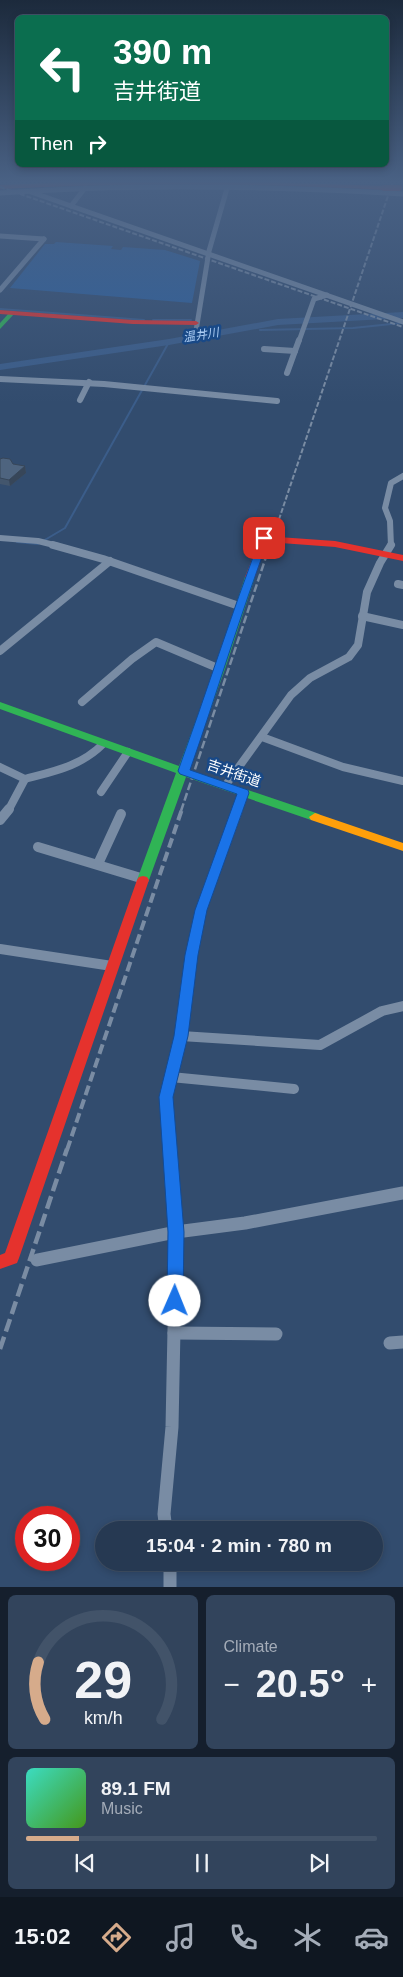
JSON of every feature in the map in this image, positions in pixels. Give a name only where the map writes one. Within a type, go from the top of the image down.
[{"type":"main road","points":[[0,327],[6,312],[196,327]]},
{"type":"main road","points":[[0,1262],[11,1258],[112,966],[220,669],[239,606],[264,538],[335,544],[403,558]]},
{"type":"main road","name":"吉井街道","points":[[0,705],[103,744],[403,847]]},
{"type":"street","points":[[0,290],[30,255]]},
{"type":"street","points":[[196,327],[209,255]]},
{"type":"street","points":[[212,255],[403,322]]},
{"type":"street","points":[[286,373],[314,299],[327,295]]},
{"type":"street","points":[[264,349],[295,351]]},
{"type":"street","points":[[0,379],[90,382],[276,401]]},
{"type":"street","points":[[80,400],[90,382]]},
{"type":"street","points":[[224,786],[262,738],[291,696],[310,678],[349,657],[358,645],[367,592],[391,547],[390,521],[384,508],[391,483],[403,476]]},
{"type":"street","points":[[0,538],[38,541],[110,561],[148,576],[239,606]]},
{"type":"street","points":[[0,651],[110,561]]},
{"type":"street","points":[[362,616],[403,625]]},
{"type":"street","points":[[82,702],[132,659],[156,642],[220,669]]},
{"type":"street","points":[[262,738],[343,767],[403,781]]},
{"type":"street","points":[[0,766],[25,778],[78,764],[91,757],[103,744]]},
{"type":"street","points":[[101,792],[128,752]]},
{"type":"street","points":[[0,820],[11,807],[25,778]]},
{"type":"street","points":[[165,1521],[172,1427],[176,1232],[166,1097],[181,1036],[191,955],[201,910],[244,793]]},
{"type":"street","points":[[98,864],[120,814]]},
{"type":"street","points":[[38,847],[144,879]]},
{"type":"street","points":[[0,949],[112,966]]},
{"type":"street","points":[[181,1036],[320,1044],[382,1011],[403,1006]]},
{"type":"street","points":[[171,1077],[294,1089]]},
{"type":"street","points":[[37,1260],[176,1232],[245,1223],[403,1193]]},
{"type":"street","points":[[174,1333],[276,1334]]},
{"type":"street","points":[[170,1571],[170,1587]]},
{"type":"shaded area","points":[[36,255],[181,255],[200,261],[192,303],[10,288]]},
{"type":"building","points":[[0,459],[10,459],[13,464],[25,466],[9,480],[0,478]]},
{"type":"waterway","points":[[0,309],[144,320]]},
{"type":"waterway","name":"温井川","points":[[0,367],[169,342],[278,322],[403,315]]},
{"type":"waterway","points":[[153,320],[191,320]]},
{"type":"waterway","points":[[260,330],[353,328],[401,323]]},
{"type":"waterway","points":[[17,542],[38,544],[65,528],[169,342]]},
{"type":"railway","points":[[196,255],[350,309]]},
{"type":"railway","points":[[350,309],[368,255]]},
{"type":"railway","points":[[270,546],[350,309]]},
{"type":"railway","points":[[350,309],[403,327]]},
{"type":"railway","points":[[181,811],[270,545]]},
{"type":"railway","points":[[67,1150],[182,809]]},
{"type":"railway","points":[[0,1349],[67,1149]]},
{"type":"traffic: fast","points":[[0,327],[12,313]]},
{"type":"traffic: fast","points":[[143,880],[220,669],[250,577]]},
{"type":"traffic: fast","points":[[0,705],[103,744],[315,817]]},
{"type":"traffic: slow","points":[[315,817],[403,847]]},
{"type":"traffic: jam","points":[[0,312],[133,322],[196,323]]},
{"type":"traffic: jam","points":[[250,577],[264,539],[335,544],[403,558]]},
{"type":"traffic: jam","points":[[0,1262],[11,1258],[143,880]]},
{"type":"route","points":[[175,1301],[176,1232],[166,1097],[181,1036],[191,955],[201,910],[244,793],[184,771],[220,669],[239,606],[264,538]]}]
